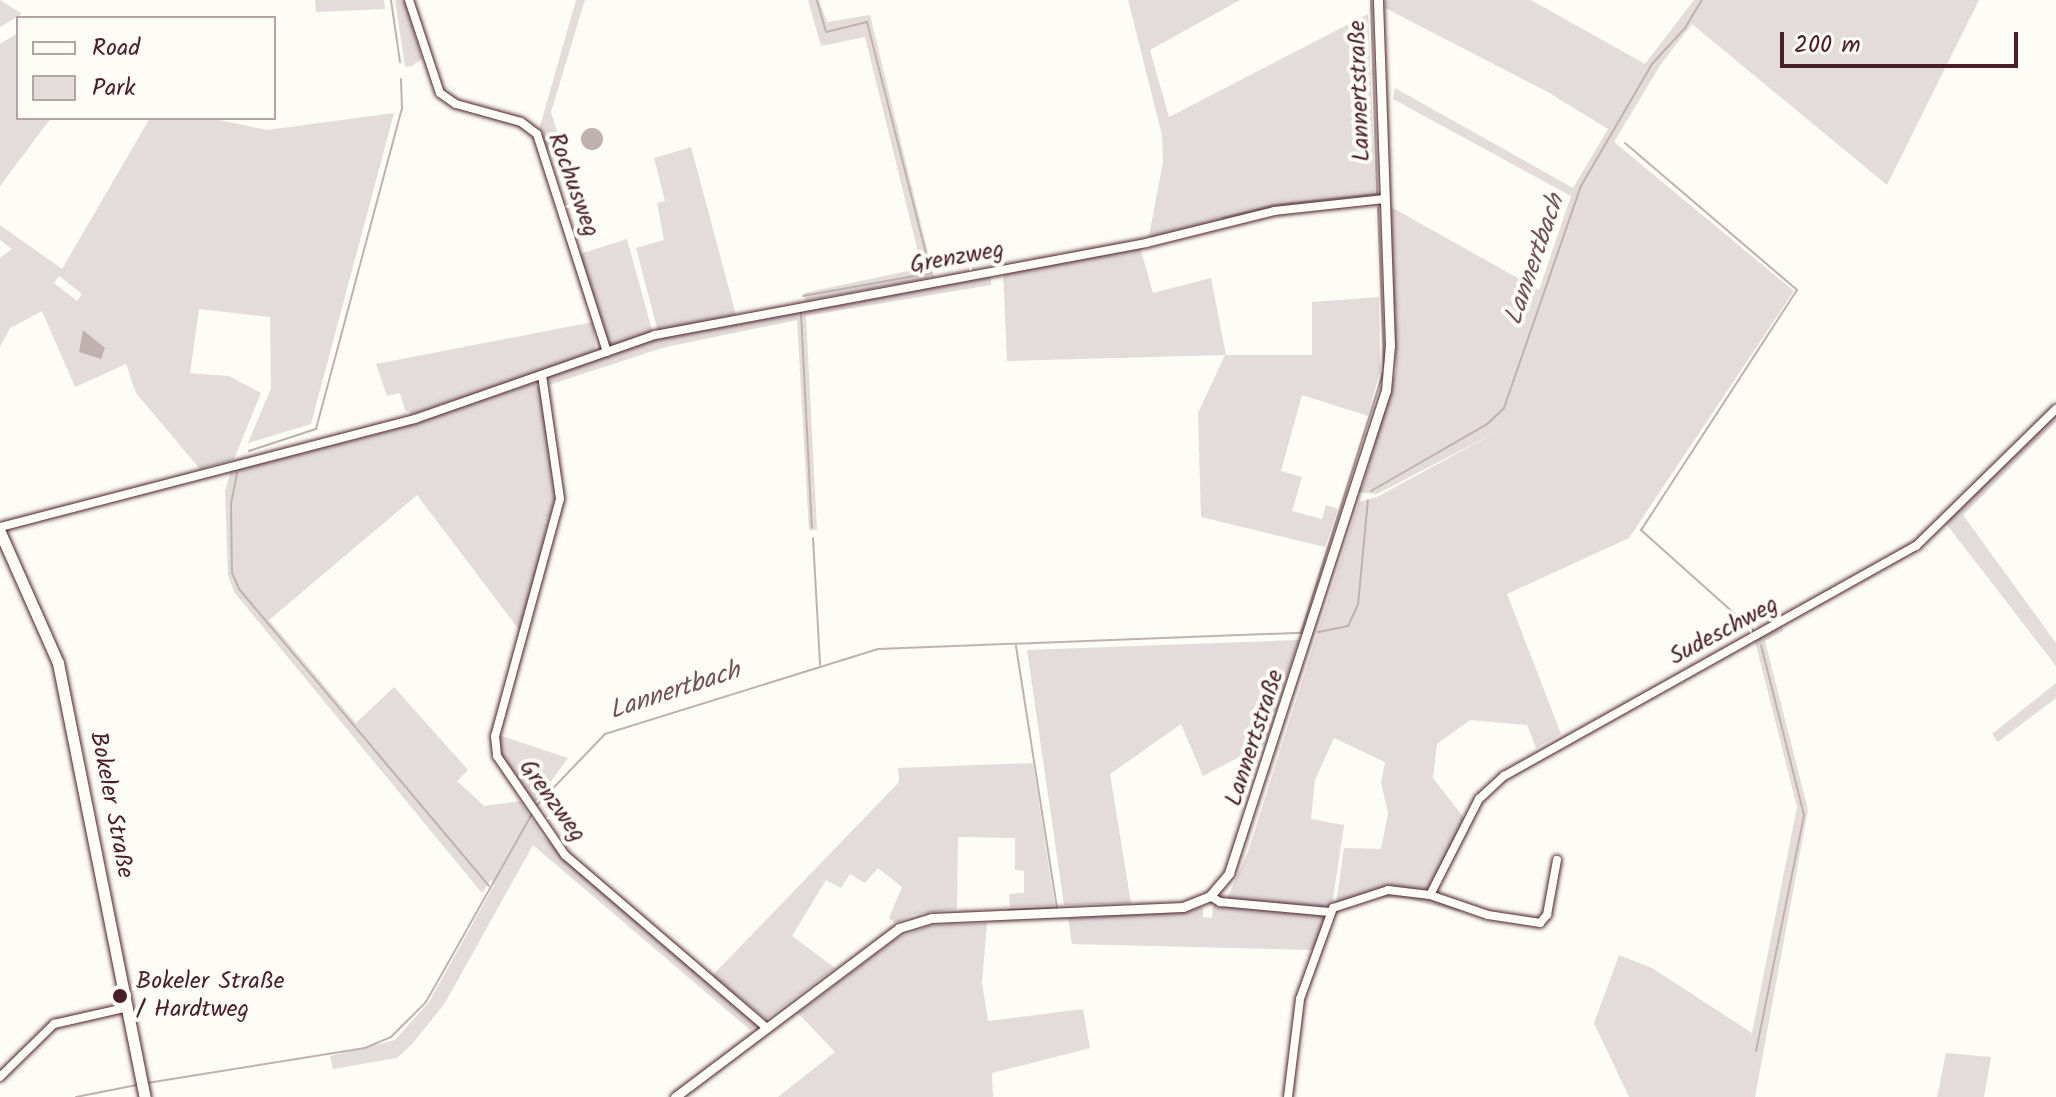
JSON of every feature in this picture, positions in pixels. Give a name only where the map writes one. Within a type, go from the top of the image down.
[{"type":"main road","name":"Bokeler Straße","points":[[0,530],[58,663],[144,1094]]},
{"type":"street","name":"Rochusweg","points":[[409,0],[440,93],[456,104],[521,122],[537,134],[607,352]]},
{"type":"street","name":"Lannertstraße","points":[[1210,896],[1229,873],[1243,839],[1386,390],[1390,345],[1378,0]]},
{"type":"street","name":"Grenzweg","points":[[0,530],[415,419],[655,335],[1146,243],[1274,211],[1384,199]]},
{"type":"street","name":"Grenzweg","points":[[542,375],[560,499],[495,736],[497,756],[529,809],[565,855],[766,1027]]},
{"type":"street","name":"Sudeschweg","points":[[1430,895],[1479,799],[1504,776],[1916,546],[2056,409]]},
{"type":"street","points":[[675,1097],[894,932],[917,922],[1167,909],[1210,896],[1220,902],[1330,912],[1388,890],[1430,895],[1488,915],[1540,923],[1547,915],[1557,860]]},
{"type":"street","points":[[1288,1097],[1300,999],[1330,912]]},
{"type":"street","points":[[0,1077],[54,1024],[128,1007]]},
{"type":"green space","points":[[0,0],[22,14],[0,27]]},
{"type":"green space","points":[[315,0],[384,0],[385,9],[316,12]]},
{"type":"green space","points":[[395,0],[405,0],[422,59],[412,66],[405,67]]},
{"type":"green space","points":[[576,0],[585,0],[551,112],[561,145],[548,151],[538,133]]},
{"type":"green space","points":[[808,0],[819,0],[827,22],[870,15],[934,277],[805,301],[804,293],[922,268],[865,37],[821,46]]},
{"type":"green space","points":[[1128,0],[1240,0],[1150,50],[1169,117],[1368,14],[1376,198],[1272,210],[1154,239],[1149,236],[1163,162],[1162,135]]},
{"type":"green space","points":[[1385,0],[1531,0],[1645,64],[1694,0],[1979,0],[1887,185],[1692,24],[1661,64],[1614,142],[1794,291],[1629,538],[1507,594],[1561,734],[1536,748],[1527,725],[1470,720],[1437,744],[1433,778],[1464,818],[1430,890],[1406,889],[1336,905],[1344,848],[1381,849],[1388,813],[1381,782],[1385,762],[1334,738],[1315,780],[1311,819],[1344,825],[1332,905],[1315,909],[1227,899],[1248,852],[1359,502],[1377,497],[1498,431],[1377,494],[1357,492],[1363,486],[1396,371],[1391,207],[1539,290],[1571,196],[1393,99],[1395,88],[1573,188],[1608,129],[1546,91],[1385,8]]},
{"type":"green space","points":[[16,34],[16,120],[50,120],[0,186],[0,44]]},
{"type":"green space","points":[[394,113],[311,424],[248,443],[271,388],[270,317],[199,309],[190,373],[229,376],[261,393],[234,459],[200,469],[136,393],[126,364],[75,387],[42,311],[10,328],[0,347],[0,258],[12,249],[0,240],[0,225],[62,269],[149,120],[220,120],[267,130]],"holes":[[[59,276],[82,294],[77,301],[54,283]]]},
{"type":"green space","points":[[691,147],[736,315],[658,332],[636,248],[664,240],[657,203],[665,201],[654,158]]},
{"type":"green space","points":[[627,239],[653,334],[613,348],[607,346],[580,254]]},
{"type":"green space","points":[[1140,247],[1153,293],[1211,278],[1226,355],[1312,355],[1312,302],[1379,297],[1380,370],[1368,416],[1302,395],[1281,471],[1302,477],[1292,511],[1322,519],[1326,505],[1338,509],[1325,547],[1201,517],[1198,413],[1225,355],[1007,361],[1003,272]]},
{"type":"green space","points":[[991,275],[991,285],[806,316],[817,530],[809,530],[797,320],[662,348],[549,385],[551,375],[657,338]]},
{"type":"green space","points":[[593,322],[596,353],[413,414],[405,410],[400,393],[387,396],[376,364]]},
{"type":"green space","points":[[534,383],[540,389],[555,498],[520,631],[417,495],[269,620],[356,723],[394,687],[468,770],[457,781],[484,806],[520,801],[541,835],[756,1025],[750,1030],[533,845],[445,1003],[413,1043],[397,1058],[333,1069],[330,1056],[395,1040],[429,1002],[494,885],[491,880],[482,893],[234,592],[228,575],[225,491],[231,471],[393,430]]},
{"type":"green space","points":[[2056,415],[2056,422],[1963,515],[2056,643],[2056,666],[1944,521]]},
{"type":"green space","points":[[1782,626],[1783,631],[1765,641],[1808,810],[1755,1097],[1629,1097],[1594,1023],[1619,955],[1652,968],[1752,1033],[1797,807],[1755,641]]},
{"type":"green space","points":[[1299,640],[1266,743],[1203,776],[1181,724],[1110,774],[1131,903],[1064,905],[1027,650]]},
{"type":"green space","points":[[2056,683],[2056,698],[1998,742],[1992,734]]},
{"type":"green space","points":[[499,735],[568,758],[532,807],[501,755]]},
{"type":"green space","points":[[1033,763],[1055,906],[1010,907],[1009,894],[1024,893],[1024,871],[1015,870],[1015,838],[958,837],[957,909],[915,914],[895,923],[889,918],[902,887],[878,868],[865,883],[850,874],[841,888],[826,880],[792,936],[835,968],[766,1019],[712,976],[899,782],[898,768]]},
{"type":"green space","points":[[1382,893],[1407,893],[1462,908],[1460,912],[1404,898],[1383,898]]},
{"type":"green space","points":[[1213,905],[1321,914],[1325,921],[1313,950],[1072,944],[1068,918],[1203,907],[1203,917],[1212,918]]},
{"type":"green space","points":[[987,923],[982,982],[988,1021],[1083,1009],[1090,1048],[992,1073],[993,1097],[778,1097],[835,1052],[798,1013],[897,938],[932,925]]},
{"type":"green space","points":[[1946,1053],[1991,1057],[1984,1097],[1937,1097]]},
{"type":"shaded area","points":[[592,128],[603,139],[592,150],[581,139]]},
{"type":"shaded area","points":[[83,330],[105,348],[101,359],[79,352]]},
{"type":"waterway","points":[[391,0],[400,62]]},
{"type":"waterway","points":[[803,296],[931,273],[867,22],[826,32],[817,0]]},
{"type":"waterway","points":[[1223,218],[1275,205],[1377,194],[1371,0]]},
{"type":"waterway","name":"Lannertbach","points":[[1371,491],[1486,425],[1504,408],[1581,186],[1652,64],[1685,28],[1702,0]]},
{"type":"waterway","points":[[249,451],[316,429],[402,109],[401,79]]},
{"type":"waterway","points":[[1625,143],[1797,290],[1641,530],[1753,630]]},
{"type":"waterway","points":[[1378,208],[1384,367]]},
{"type":"waterway","points":[[801,313],[812,528]]},
{"type":"waterway","points":[[1301,633],[1383,373]]},
{"type":"waterway","points":[[237,473],[231,503],[232,573],[239,589],[489,886]]},
{"type":"waterway","name":"Lannertbach","points":[[1318,632],[1348,626],[1358,605],[1368,500]]},
{"type":"waterway","points":[[813,538],[820,665]]},
{"type":"waterway","name":"Lannertbach","points":[[537,805],[605,734],[878,649],[1302,633]]},
{"type":"waterway","points":[[1008,910],[1057,908],[1016,645]]},
{"type":"waterway","points":[[1756,1051],[1804,815],[1761,645]]},
{"type":"waterway","name":"Lannertbach","points":[[147,1083],[365,1048],[391,1037],[426,1002],[532,814]]},
{"type":"waterway","name":"Lannertbach","points":[[76,1097],[137,1085]]},
{"type":"place","name":"Bokeler Straße / Hardtweg","points":[[120,996]]}]
